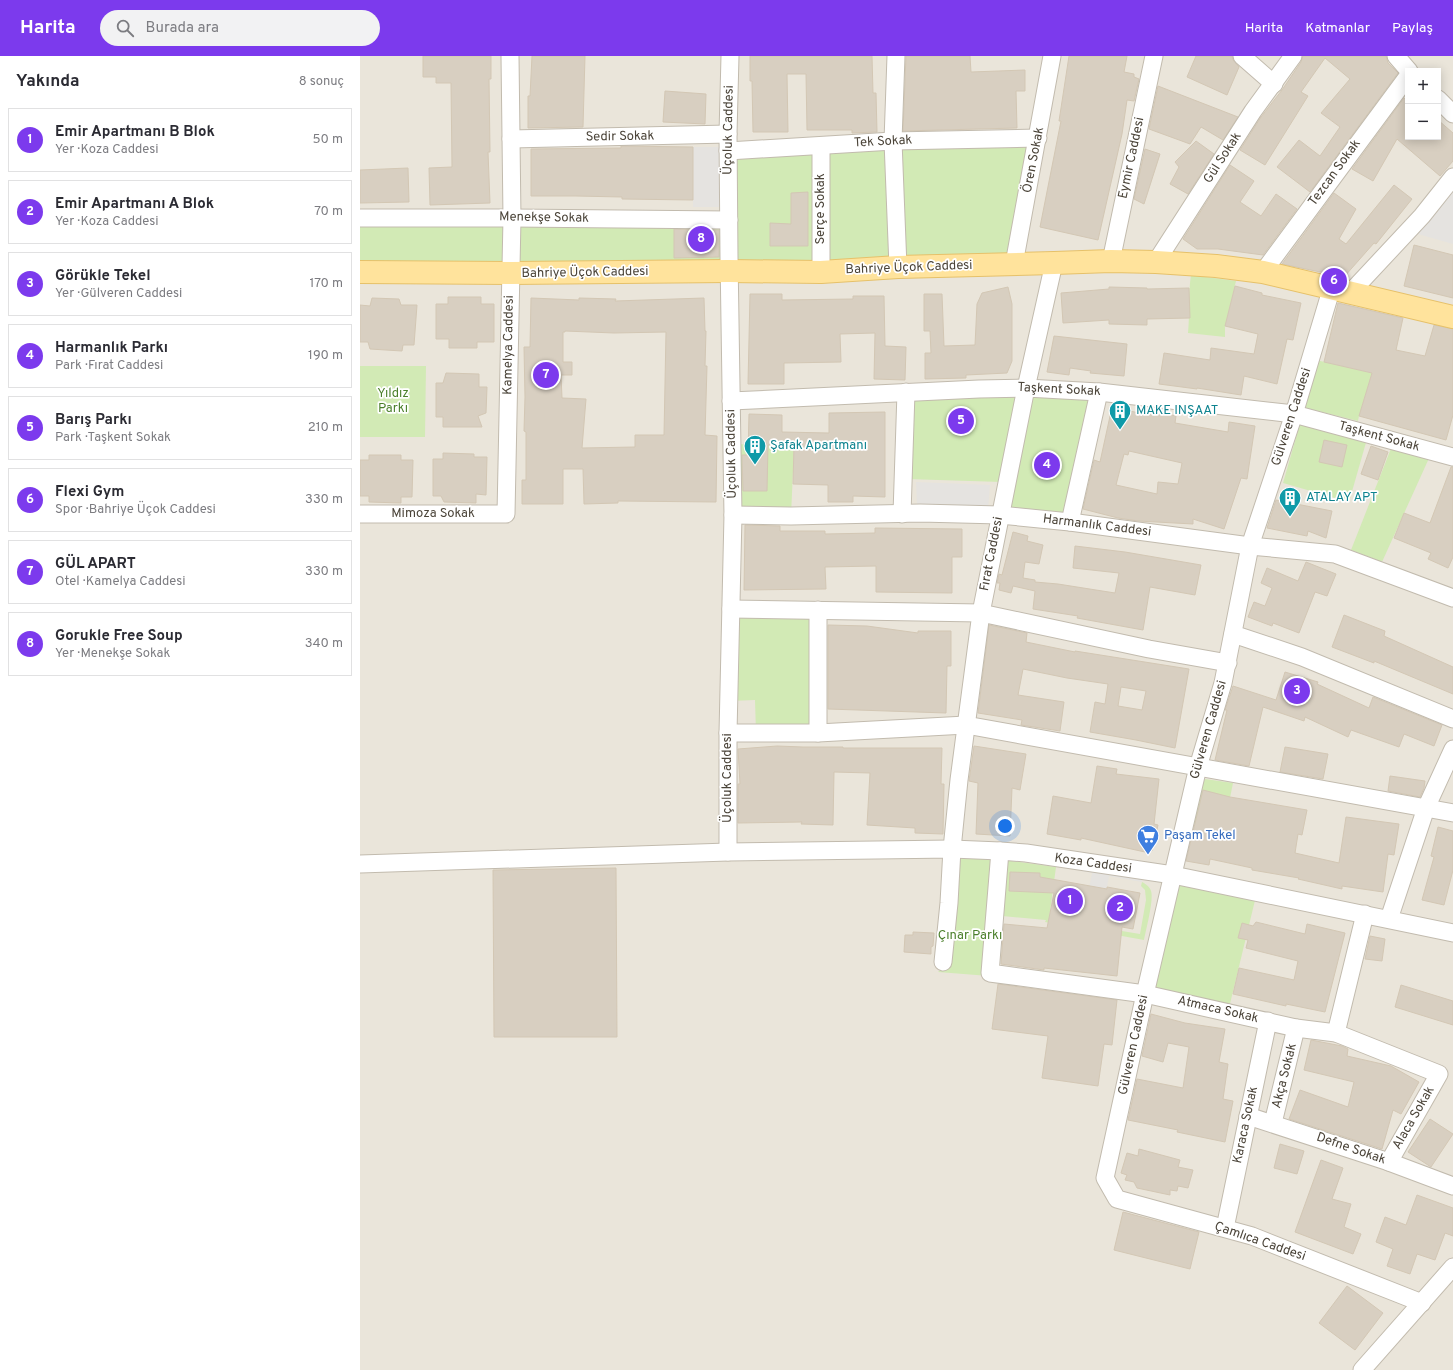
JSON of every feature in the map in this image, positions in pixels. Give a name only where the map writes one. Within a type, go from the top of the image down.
[{"type":"main road","name":"Bahriye Üçok Caddesi","points":[[360,272],[821,272],[898,267],[1111,261],[1156,262],[1216,266],[1263,272],[1453,316]]},
{"type":"street","name":"Kamelya Caddesi","points":[[506,514],[512,218],[510,56]]},
{"type":"street","name":"Üçoluk Caddesi","points":[[728,852],[728,733],[733,515],[728,151],[730,56]]},
{"type":"street","points":[[896,56],[893,141],[898,267]]},
{"type":"street","name":"Ören Sokak","points":[[1014,264],[1052,56]]},
{"type":"street","name":"Eymir Caddesi","points":[[1111,261],[1154,56]]},
{"type":"street","points":[[1242,56],[1274,84]]},
{"type":"street","name":"Gül Sokak","points":[[1156,262],[1253,111],[1293,56]]},
{"type":"street","name":"Tezcan Sokak","points":[[1263,272],[1405,65]]},
{"type":"street","points":[[1441,102],[1453,114]]},
{"type":"street","name":"Sedir Sokak","points":[[511,139],[728,134]]},
{"type":"street","name":"Tek Sokak","points":[[728,151],[893,141],[1038,138]]},
{"type":"street","name":"Serçe Sokak","points":[[821,146],[821,272]]},
{"type":"street","name":"Gülveren Caddesi","points":[[1105,1178],[1145,994],[1198,767],[1224,683],[1250,546],[1294,414],[1342,290],[1422,216],[1453,177]]},
{"type":"street","name":"Menekşe Sokak","points":[[360,218],[729,220]]},
{"type":"street","name":"Fırat Caddesi","points":[[944,962],[952,849],[966,725],[981,613],[1026,388],[1054,263]]},
{"type":"street","name":"Taşkent Sokak","points":[[731,401],[906,392],[1026,388],[1099,392],[1294,414],[1453,457]]},
{"type":"street","points":[[902,514],[906,392]]},
{"type":"street","points":[[1070,522],[1099,392]]},
{"type":"street","name":"Mimoza Sokak","points":[[360,514],[506,514]]},
{"type":"street","name":"Harmanlık Caddesi","points":[[733,515],[1000,515],[1070,522],[1250,546],[1335,554],[1453,598]]},
{"type":"street","points":[[731,609],[981,613],[1149,649],[1228,663]]},
{"type":"street","points":[[818,610],[818,733]]},
{"type":"street","points":[[1233,634],[1302,657],[1453,719]]},
{"type":"street","points":[[728,733],[818,733],[966,725],[1453,813]]},
{"type":"street","points":[[1389,919],[1426,808],[1453,749]]},
{"type":"street","name":"Koza Caddesi","points":[[360,864],[728,852],[952,849],[1000,851],[1173,875],[1453,933]]},
{"type":"street","name":"Atmaca Sokak","points":[[1000,851],[990,973],[1145,994],[1296,1028],[1336,1033],[1439,1074]]},
{"type":"street","points":[[1336,1033],[1365,914]]},
{"type":"street","name":"Karaca Sokak","points":[[1225,1228],[1268,1021]]},
{"type":"street","name":"Akça Sokak","points":[[1273,1123],[1296,1028]]},
{"type":"street","name":"Alaca Sokak","points":[[1389,1162],[1439,1074]]},
{"type":"street","name":"Defne Sokak","points":[[1248,1116],[1389,1162],[1453,1186]]},
{"type":"street","name":"Çamlıca Caddesi","points":[[1105,1178],[1117,1199],[1252,1236],[1422,1303]]},
{"type":"street","points":[[1362,1370],[1453,1267]]},
{"type":"shaded area","points":[[360,56],[1453,56],[1453,1370],[360,1370]]},
{"type":"shaded area","points":[[693,147],[722,147],[722,207],[693,207]]},
{"type":"shaded area","points":[[1452,191],[1453,244],[1418,234]]},
{"type":"shaded area","points":[[916,482],[990,485],[988,510],[917,506]]},
{"type":"shaded area","points":[[1068,868],[1141,871],[1142,882],[1109,876],[1100,924],[1083,920],[1092,873]]},
{"type":"green space","points":[[1038,138],[1014,264],[360,272],[360,218],[728,220],[728,151]]},
{"type":"green space","points":[[1191,275],[1236,281],[1225,326],[1225,337],[1188,333]]},
{"type":"green space","points":[[1316,360],[1372,373],[1358,421],[1302,407]]},
{"type":"green space","name":"Yıldız Parkı","points":[[360,366],[426,366],[425,437],[360,437]]},
{"type":"green space","points":[[1028,390],[1096,395],[1068,520],[1004,513]]},
{"type":"green space","points":[[1022,391],[1002,482],[906,479],[908,396]]},
{"type":"green space","points":[[1301,420],[1367,439],[1349,502],[1283,483]]},
{"type":"green space","points":[[731,444],[782,445],[794,448],[791,516],[733,515]]},
{"type":"green space","points":[[1392,446],[1430,456],[1382,562],[1351,550]]},
{"type":"green space","points":[[731,609],[818,610],[818,733],[756,733],[755,700],[729,701]]},
{"type":"green space","points":[[1205,779],[1233,783],[1224,827],[1191,823],[1199,789]]},
{"type":"green space","name":"Çınar Parkı","points":[[953,850],[998,852],[989,976],[938,972],[945,966]]},
{"type":"green space","points":[[1004,860],[1056,867],[1049,919],[1140,934],[1146,900],[1145,890],[1141,886],[1142,882],[1150,888],[1152,895],[1144,940],[1045,922],[1046,920],[1002,916]]},
{"type":"green space","points":[[1173,875],[1257,892],[1228,1012],[1145,994]]},
{"type":"building","points":[[423,56],[491,56],[491,79],[489,79],[490,152],[488,152],[490,203],[430,205],[429,168],[452,167],[451,83],[436,83],[436,77],[423,77]]},
{"type":"building","points":[[532,56],[585,56],[583,127],[528,128],[528,96],[530,96]]},
{"type":"building","points":[[750,56],[872,56],[873,93],[876,93],[877,132],[852,133],[852,130],[807,130],[806,74],[787,74],[788,132],[753,132]]},
{"type":"building","points":[[906,56],[970,56],[971,72],[1025,70],[1025,91],[1016,91],[1017,128],[903,131]]},
{"type":"building","points":[[1069,56],[1127,56],[1124,72],[1134,74],[1134,77],[1139,79],[1134,101],[1127,100],[1122,134],[1098,240],[1040,227],[1061,121],[1059,121]]},
{"type":"building","points":[[1196,56],[1232,56],[1233,60],[1239,67],[1227,95],[1187,77]]},
{"type":"building","points":[[1303,56],[1386,56],[1388,63],[1398,73],[1310,192],[1277,167],[1299,140],[1320,156],[1340,127],[1321,113],[1350,79],[1325,58],[1301,92],[1308,96],[1265,165],[1240,150],[1261,117],[1301,62]]},
{"type":"building","points":[[1158,86],[1238,117],[1223,140],[1201,127],[1190,144],[1149,129]]},
{"type":"building","points":[[665,91],[706,94],[705,124],[663,122]]},
{"type":"building","points":[[1404,98],[1405,140],[1441,140],[1441,123],[1453,133],[1453,161],[1440,176],[1397,139],[1373,181],[1352,169]]},
{"type":"building","points":[[1196,141],[1214,154],[1188,194],[1170,184],[1179,167],[1175,162]]},
{"type":"building","points":[[621,146],[693,147],[693,200],[622,199],[622,197],[531,196],[531,149],[621,148]]},
{"type":"building","points":[[1145,149],[1160,154],[1144,204],[1134,199]]},
{"type":"building","points":[[1230,165],[1254,181],[1240,202],[1261,216],[1276,194],[1297,209],[1263,255],[1218,249],[1197,249],[1183,239]]},
{"type":"building","points":[[408,168],[409,202],[360,203],[360,170]]},
{"type":"building","points":[[1394,185],[1412,199],[1376,244],[1374,243],[1344,277],[1282,264],[1334,193],[1356,209],[1339,239],[1346,244]]},
{"type":"building","points":[[808,192],[808,246],[770,246],[770,223],[791,224],[791,193]]},
{"type":"building","points":[[674,229],[719,230],[719,257],[674,258]]},
{"type":"building","points":[[1414,245],[1453,255],[1453,298],[1404,286]]},
{"type":"building","points":[[1235,286],[1262,293],[1262,295],[1301,303],[1293,340],[1287,339],[1277,384],[1244,376],[1241,395],[1159,384],[1164,353],[1210,360],[1211,348],[1254,354],[1258,334],[1225,326]]},
{"type":"building","points":[[1008,287],[1012,304],[1012,361],[1007,373],[966,375],[966,378],[925,379],[925,353],[931,353],[930,331],[924,331],[924,294],[942,294],[944,346],[975,345],[977,304],[982,293]]},
{"type":"building","points":[[1109,287],[1147,289],[1189,288],[1190,318],[1147,319],[1147,325],[1109,324],[1109,320],[1063,323],[1061,293],[1109,289]]},
{"type":"building","points":[[750,294],[782,294],[782,300],[853,299],[853,296],[884,296],[885,346],[906,347],[905,380],[874,379],[875,333],[840,334],[841,362],[784,363],[784,384],[748,384]]},
{"type":"building","points":[[448,297],[481,297],[481,304],[494,304],[494,342],[477,342],[477,348],[449,348],[449,339],[436,339],[436,304],[448,304]]},
{"type":"building","points":[[372,298],[399,299],[401,305],[417,305],[414,345],[403,345],[402,351],[370,349],[368,342],[360,342],[360,305],[370,306]]},
{"type":"building","points":[[531,298],[579,300],[579,298],[616,299],[615,301],[704,298],[706,331],[705,366],[707,366],[705,435],[717,436],[716,502],[618,501],[618,503],[584,504],[583,469],[563,469],[563,504],[522,504],[522,480],[526,480],[526,432],[524,431],[524,347],[530,347]],"holes":[[[563,332],[666,332],[664,435],[635,435],[635,447],[582,448],[586,399],[562,398],[561,375],[572,375],[572,362],[563,362]]]},
{"type":"building","points":[[1338,303],[1403,318],[1396,350],[1425,356],[1434,325],[1453,329],[1453,415],[1446,440],[1359,416],[1372,373],[1324,362]]},
{"type":"building","points":[[1054,336],[1127,344],[1124,376],[1090,373],[1091,371],[1070,368],[1069,375],[1047,372]]},
{"type":"building","points":[[446,373],[479,374],[479,387],[487,387],[486,413],[478,416],[482,427],[443,427],[443,417],[436,417],[436,383],[443,383]]},
{"type":"building","points":[[1112,407],[1148,415],[1150,410],[1176,416],[1175,423],[1228,432],[1229,422],[1255,426],[1247,479],[1241,478],[1224,529],[1193,519],[1193,524],[1138,521],[1118,518],[1083,509],[1094,460],[1100,462]],"holes":[[[1129,451],[1182,463],[1178,484],[1158,482],[1157,494],[1116,485],[1124,454],[1128,455]]]},
{"type":"building","points":[[885,412],[885,497],[853,496],[853,502],[828,502],[828,485],[793,484],[794,445],[768,445],[767,491],[743,491],[742,455],[748,455],[749,414],[782,415],[782,432],[829,433],[829,413]]},
{"type":"building","points":[[1324,440],[1347,445],[1342,467],[1319,462]]},
{"type":"building","points":[[1371,446],[1388,452],[1378,480],[1361,474]]},
{"type":"building","points":[[443,453],[474,454],[474,457],[487,457],[486,495],[476,494],[476,503],[444,502],[441,496],[433,496],[433,459],[443,459]]},
{"type":"building","points":[[369,455],[401,455],[401,460],[413,460],[412,497],[401,497],[401,503],[369,502],[369,496],[360,496],[360,460],[369,460]]},
{"type":"building","points":[[1451,467],[1453,467],[1453,557],[1448,568],[1428,559],[1431,553],[1394,538],[1404,513],[1430,523]]},
{"type":"building","name":"ATALAY APT","points":[[1276,500],[1332,511],[1326,538],[1308,531],[1307,536],[1267,528]]},
{"type":"building","points":[[745,525],[780,526],[780,531],[825,531],[825,534],[875,533],[875,528],[962,529],[962,557],[952,557],[952,593],[876,592],[876,566],[825,567],[826,589],[744,590]]},
{"type":"building","points":[[1013,532],[1028,536],[1027,541],[1043,545],[1039,564],[1025,562],[1023,578],[1035,580],[1035,582],[1115,593],[1119,573],[1073,568],[1075,546],[1125,552],[1201,565],[1195,595],[1150,587],[1143,630],[1077,618],[1078,616],[1033,609],[1035,591],[1013,586],[1011,593],[999,590],[1000,583],[997,583],[999,574],[1002,575]]},
{"type":"building","points":[[1306,562],[1336,574],[1327,596],[1315,592],[1299,633],[1273,623],[1272,626],[1248,617],[1254,602],[1265,606],[1272,588],[1261,583],[1267,568],[1298,581]]},
{"type":"building","points":[[1344,615],[1385,631],[1384,636],[1453,667],[1453,694],[1374,661],[1374,663],[1332,647]]},
{"type":"building","points":[[828,625],[867,626],[918,633],[918,631],[951,631],[951,666],[947,666],[946,713],[828,709]]},
{"type":"building","points":[[989,625],[1027,633],[1026,642],[1075,652],[1189,669],[1175,748],[1090,732],[1095,702],[1105,704],[1108,684],[1067,678],[1023,669],[1018,695],[1064,702],[1060,731],[1021,725],[1022,720],[978,713]],"holes":[[[1121,687],[1146,691],[1142,710],[1118,706]]]},
{"type":"building","points":[[1285,672],[1318,682],[1317,684],[1369,708],[1373,697],[1442,725],[1434,746],[1404,734],[1399,747],[1351,730],[1348,737],[1305,717],[1304,721],[1263,707],[1249,766],[1215,760],[1227,710],[1225,710],[1233,686],[1276,700]]},
{"type":"building","points":[[777,746],[942,748],[941,784],[944,784],[943,834],[915,833],[915,828],[867,825],[870,773],[834,772],[833,825],[801,824],[802,822],[738,823],[738,784],[740,784],[738,749]]},
{"type":"building","points":[[974,746],[1026,754],[1020,790],[1012,788],[1010,836],[976,834],[978,783],[969,781]]},
{"type":"building","points":[[1285,747],[1328,754],[1323,779],[1280,772]]},
{"type":"building","points":[[1097,766],[1117,769],[1116,774],[1159,779],[1154,824],[1158,825],[1152,851],[1146,850],[1145,852],[1081,838],[1081,840],[1047,834],[1053,796],[1091,803]]},
{"type":"building","points":[[1390,776],[1425,781],[1420,797],[1388,791]]},
{"type":"building","points":[[1203,790],[1230,797],[1307,810],[1302,835],[1298,834],[1295,853],[1339,863],[1346,817],[1399,824],[1394,855],[1388,854],[1383,892],[1342,886],[1342,889],[1298,879],[1299,878],[1252,870],[1252,868],[1210,859],[1209,865],[1186,861]]},
{"type":"building","points":[[1438,827],[1453,831],[1453,870],[1444,905],[1422,900],[1434,857],[1431,856]]},
{"type":"building","points":[[616,868],[617,1037],[494,1037],[493,870]]},
{"type":"building","points":[[1010,872],[1040,873],[1040,877],[1107,889],[1107,887],[1140,893],[1133,929],[1122,927],[1117,976],[1044,968],[1044,970],[1001,964],[1004,924],[1047,928],[1054,893],[1009,891]]},
{"type":"building","points":[[1256,922],[1305,934],[1307,924],[1345,933],[1325,1012],[1286,1004],[1286,1006],[1233,994],[1239,968],[1294,980],[1298,961],[1246,948],[1248,940],[1238,938],[1242,923],[1253,926]]},
{"type":"building","points":[[913,932],[934,933],[931,954],[904,952],[905,935],[913,935]]},
{"type":"building","points":[[1370,936],[1385,939],[1382,961],[1365,959]]},
{"type":"building","points":[[998,984],[1117,1000],[1112,1045],[1104,1044],[1098,1086],[1042,1078],[1048,1036],[992,1029]]},
{"type":"building","points":[[1401,985],[1453,1001],[1453,1025],[1395,1007]]},
{"type":"building","points":[[1151,1014],[1185,1023],[1225,1029],[1219,1062],[1228,1064],[1223,1099],[1233,1101],[1225,1142],[1177,1132],[1178,1130],[1128,1120],[1137,1079],[1183,1088],[1189,1047],[1168,1043],[1163,1062],[1142,1056]]},
{"type":"building","points":[[1311,1040],[1342,1046],[1348,1049],[1347,1056],[1391,1066],[1419,1082],[1401,1114],[1393,1110],[1382,1149],[1289,1119],[1300,1090],[1348,1107],[1354,1082],[1304,1070]]},
{"type":"building","points":[[1430,1119],[1453,1134],[1431,1167],[1408,1152]]},
{"type":"building","points":[[1280,1144],[1304,1151],[1297,1174],[1274,1168]]},
{"type":"building","points":[[1139,1149],[1180,1160],[1178,1167],[1193,1170],[1188,1188],[1178,1186],[1177,1191],[1170,1190],[1170,1195],[1137,1188],[1134,1182],[1125,1180],[1127,1175],[1121,1173],[1127,1153],[1138,1156]]},
{"type":"building","points":[[1321,1160],[1343,1168],[1332,1199],[1351,1204],[1344,1227],[1361,1234],[1353,1254],[1295,1232]]},
{"type":"building","points":[[1417,1195],[1453,1208],[1453,1236],[1445,1233],[1435,1260],[1417,1254],[1410,1274],[1387,1266],[1393,1249],[1376,1242],[1385,1217],[1406,1225]]},
{"type":"building","points":[[1123,1212],[1199,1232],[1190,1269],[1114,1250]]},
{"type":"building","points":[[1347,1286],[1383,1313],[1355,1350],[1319,1323]]},
{"type":"place","name":"Gorukle Free Soup","points":[[701,239]]},
{"type":"place","name":"Flexi Gym","points":[[1334,281]]},
{"type":"place","name":"GÜL APART","points":[[546,375]]},
{"type":"place","name":"Barış Parkı","points":[[961,421]]},
{"type":"place","name":"MAKE INŞAAT","points":[[1120,430]]},
{"type":"place","name":"Harmanlık Parkı","points":[[1047,465]]},
{"type":"place","name":"Şafak Apartmanı","points":[[755,466]]},
{"type":"place","name":"ATALAY APT","points":[[1290,518]]},
{"type":"place","name":"Görükle Tekel","points":[[1297,691]]},
{"type":"place","name":"Paşam Tekel","points":[[1148,856]]},
{"type":"place","name":"Emir Apartmanı B Blok","points":[[1070,901]]},
{"type":"place","name":"Emir Apartmanı A Blok","points":[[1120,908]]}]
